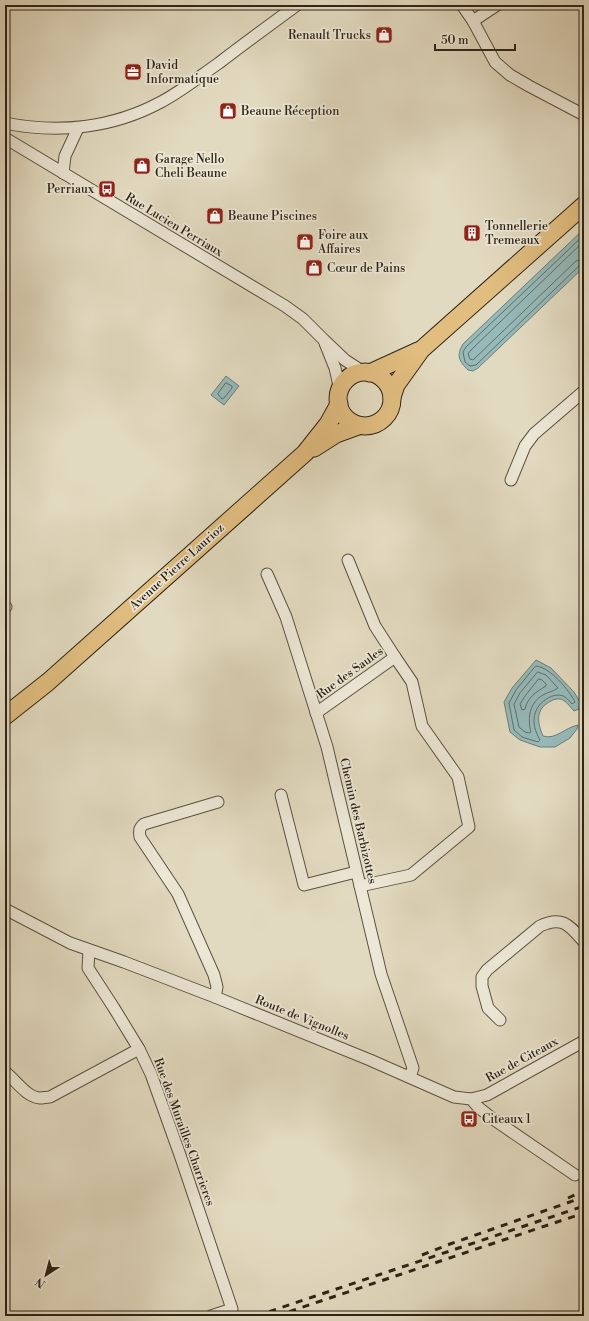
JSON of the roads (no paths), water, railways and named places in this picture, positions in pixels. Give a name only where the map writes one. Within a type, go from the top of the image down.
[{"type":"main road","points":[[421,350],[368,373],[357,374],[350,377],[344,383],[339,397],[342,414],[349,421],[358,426],[372,425],[384,418],[389,412],[396,385],[421,350],[584,205]]},
{"type":"main road","points":[[368,373],[378,376],[385,382],[390,389],[392,397]]},
{"type":"main road","name":"Avenue Pierre Laurioz","points":[[5,716],[48,682],[305,453],[328,424],[339,397]]},
{"type":"main road","name":"Avenue Pierre Laurioz","points":[[305,453],[336,434],[358,426]]},
{"type":"main road","name":"Avenue Pierre Laurioz","points":[[5,730],[48,682]]},
{"type":"street","points":[[5,123],[50,129],[78,128],[115,120],[139,112],[161,102],[192,83],[297,5]]},
{"type":"street","points":[[462,5],[473,21],[495,62],[516,78],[584,115]]},
{"type":"street","points":[[473,21],[497,5]]},
{"type":"street","points":[[63,173],[65,156],[78,128]]},
{"type":"street","name":"Rue Lucien Perriaux","points":[[5,138],[285,306],[303,319],[345,360],[368,373]]},
{"type":"street","name":"Rue Lucien Perriaux","points":[[324,340],[335,368],[339,397]]},
{"type":"street","points":[[511,480],[525,446],[534,434],[584,391]]},
{"type":"street","points":[[348,560],[375,626],[395,657]]},
{"type":"street","name":"Chemin des Barbizottes","points":[[267,574],[286,617],[327,747],[381,974],[413,1068],[410,1077]]},
{"type":"street","name":"Rue des Saules","points":[[316,713],[395,657],[412,682],[422,726],[458,778],[469,827],[411,875],[360,886]]},
{"type":"street","points":[[281,795],[304,885],[356,872]]},
{"type":"street","points":[[215,997],[217,987],[214,975],[178,894],[140,837],[139,832],[140,828],[144,824],[218,802]]},
{"type":"street","name":"Route de Vignolles","points":[[5,909],[70,943],[89,951],[124,962],[215,997],[410,1077],[454,1097],[471,1099]]},
{"type":"street","points":[[500,1020],[488,1008],[482,986],[482,977],[487,970],[540,926],[549,922],[557,920],[565,923],[572,928],[584,942]]},
{"type":"street","name":"Rue des Murailles Charrieres","points":[[89,951],[88,968],[139,1049],[151,1074],[232,1309],[211,1316]]},
{"type":"street","name":"Rue de Citeaux","points":[[471,1099],[486,1095],[584,1041]]},
{"type":"street","points":[[5,1072],[32,1096],[40,1098],[50,1097],[139,1049]]},
{"type":"street","points":[[471,1099],[478,1107],[493,1119],[575,1175]]},
{"type":"water","points":[[584,229],[584,267],[478,368],[473,371],[468,370],[462,364],[459,355],[463,344]]},
{"type":"water","points":[[226,376],[239,386],[224,405],[211,395]]},
{"type":"water","points":[[536,660],[551,668],[574,692],[580,702],[579,709],[574,711],[560,699],[552,700],[542,708],[539,716],[539,726],[543,736],[548,737],[556,735],[578,725],[577,729],[570,738],[555,747],[540,747],[520,740],[510,732],[504,702],[512,688]]},
{"type":"railway","points":[[568,1198],[584,1191]]},
{"type":"railway","points":[[422,1255],[584,1197]]},
{"type":"railway","points":[[256,1316],[584,1206]]},
{"type":"railway","points":[[276,1316],[584,1213]]},
{"type":"place","name":"Renault Trucks","points":[[384,35]]},
{"type":"place","name":"David Informatique","points":[[133,72]]},
{"type":"place","name":"Beaune Réception","points":[[228,111]]},
{"type":"place","name":"Garage Nello Cheli Beaune","points":[[142,166]]},
{"type":"place","name":"Perriaux","points":[[107,189]]},
{"type":"place","name":"Beaune Piscines","points":[[215,216]]},
{"type":"place","name":"Tonnellerie Tremeaux","points":[[472,233]]},
{"type":"place","name":"Foire aux Affaires","points":[[305,242]]},
{"type":"place","name":"Cœur de Pains","points":[[314,268]]},
{"type":"place","name":"Citeaux 1","points":[[469,1119]]}]
